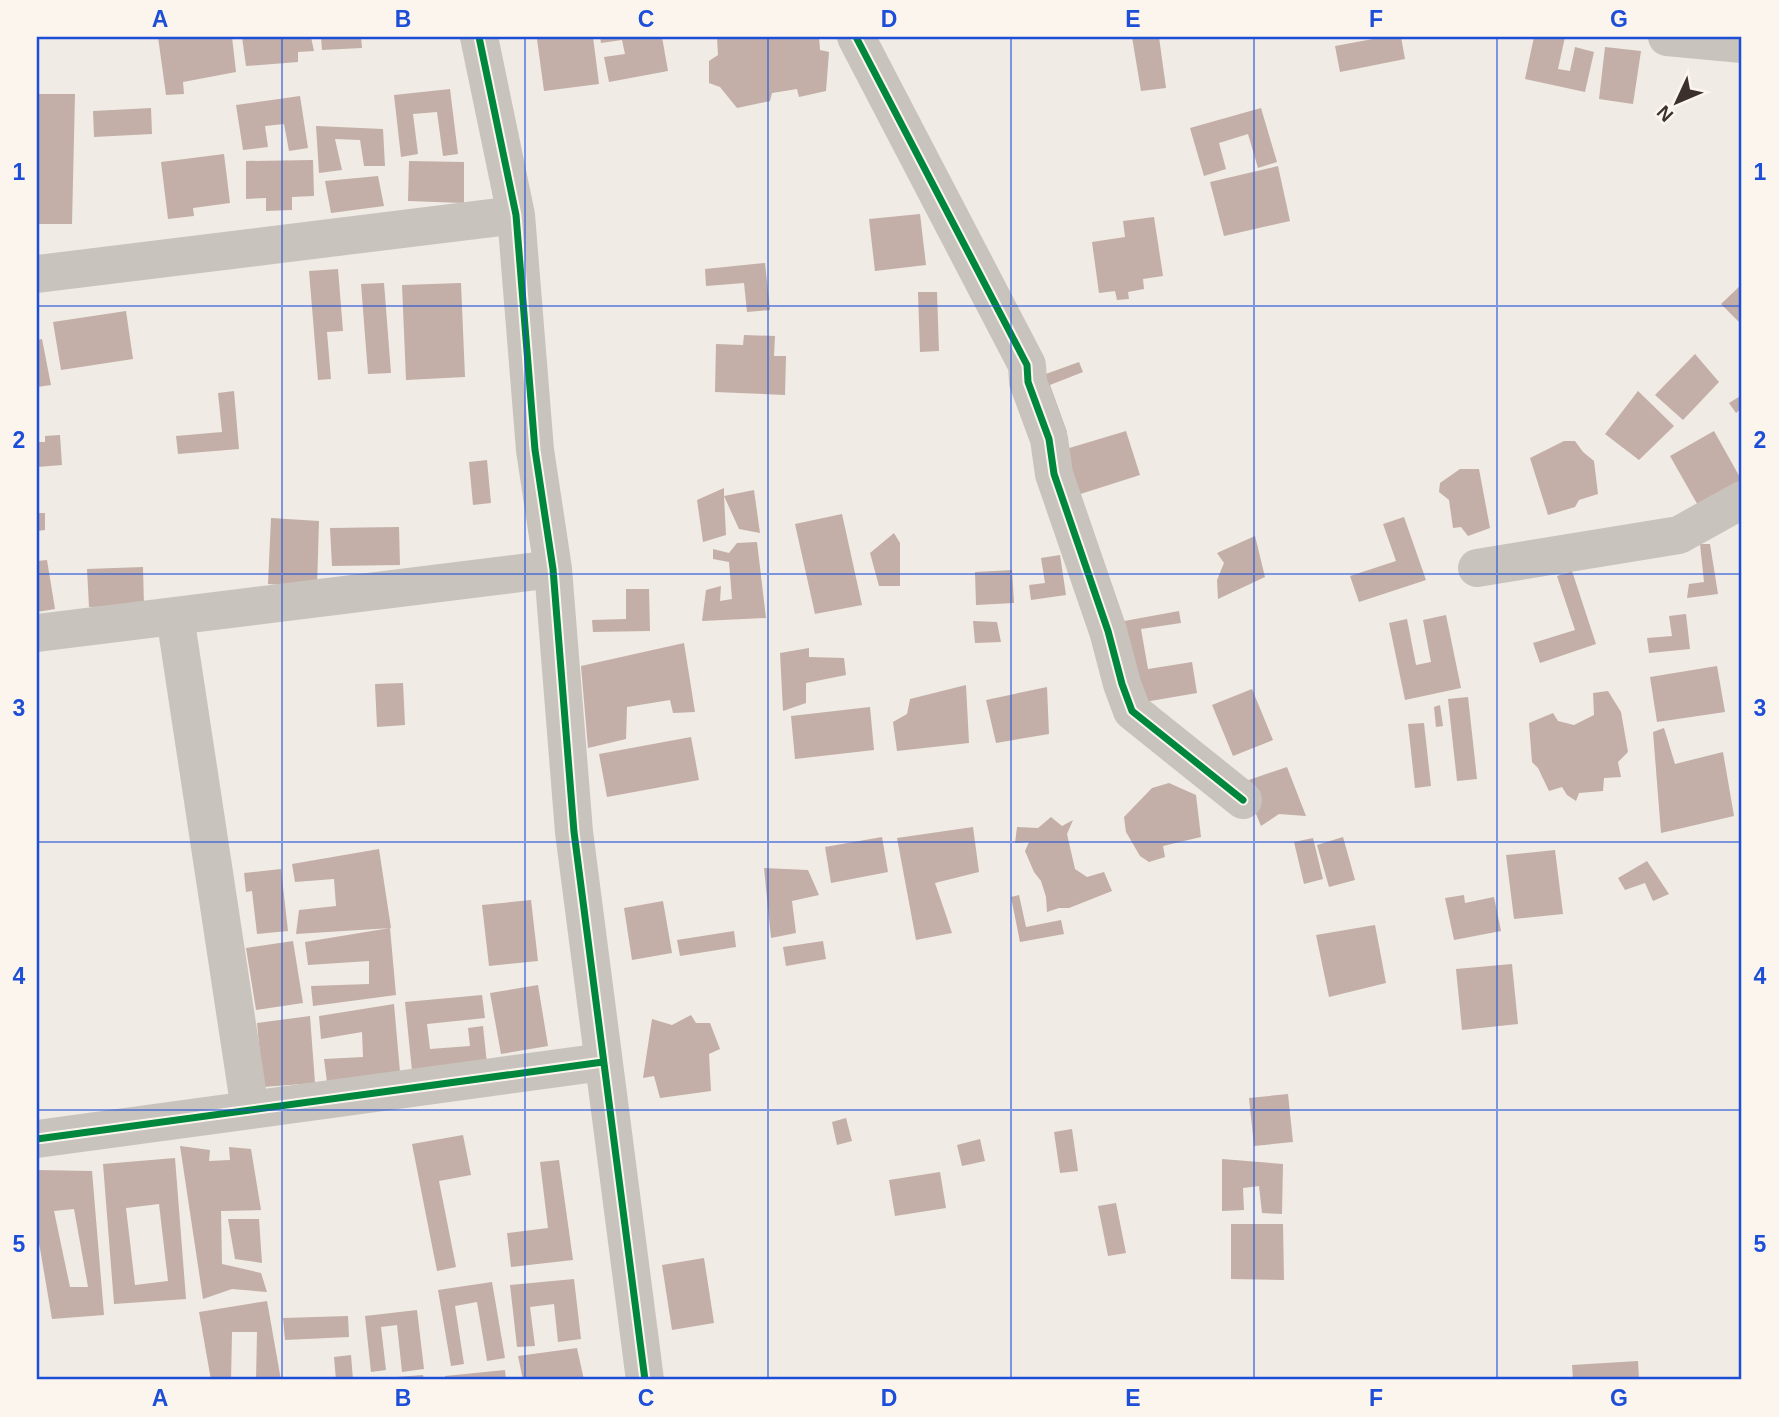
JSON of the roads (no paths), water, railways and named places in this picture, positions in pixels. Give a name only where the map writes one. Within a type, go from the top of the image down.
[{"type":"street","points":[[480,37],[516,215],[535,450],[553,569],[574,832],[645,1380]]},
{"type":"street","points":[[856,37],[1027,365],[1028,382],[1049,439],[1054,474],[1108,631],[1132,711],[1243,800]]},
{"type":"street","points":[[1667,37],[1742,44]]},
{"type":"street","points":[[37,274],[516,215]]},
{"type":"street","points":[[1477,568],[1679,535],[1742,500]]},
{"type":"street","points":[[37,633],[553,569]]},
{"type":"street","points":[[175,616],[250,1110]]},
{"type":"street","points":[[37,1139],[603,1062]]}]
